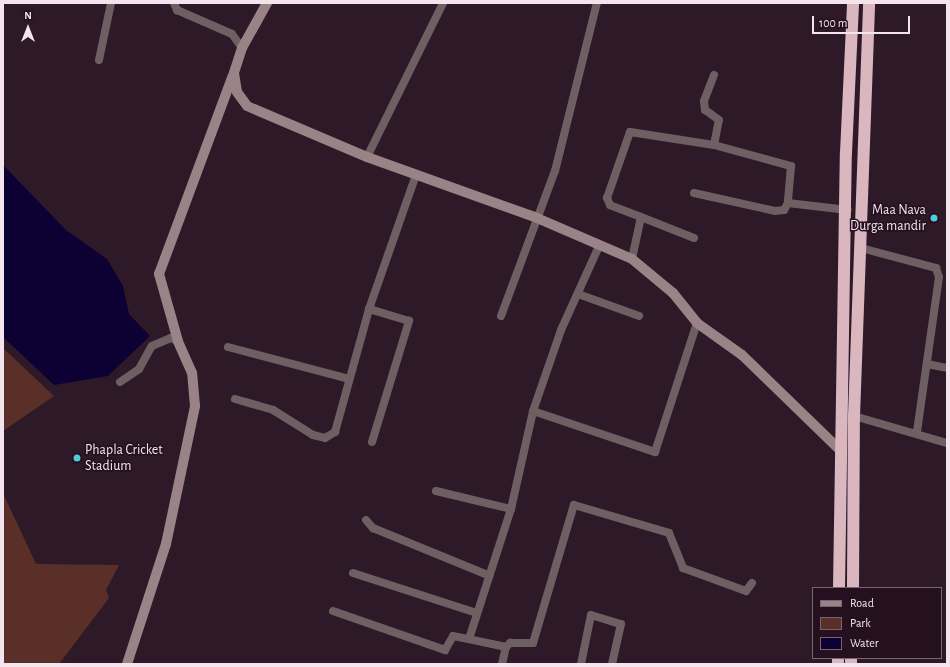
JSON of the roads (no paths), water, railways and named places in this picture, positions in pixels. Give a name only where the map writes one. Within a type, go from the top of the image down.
[{"type":"highway","points":[[839,587],[841,451],[853,3]]},
{"type":"highway","points":[[853,587],[854,416],[869,3]]},
{"type":"main road","points":[[127,664],[166,544],[195,406],[192,373],[178,341],[159,274],[162,261],[234,73],[242,48],[267,3]]},
{"type":"main road","points":[[234,73],[238,92],[247,106],[367,157],[537,218],[600,244],[632,260],[673,293],[697,323],[742,355],[841,451]]},
{"type":"street","points":[[99,60],[111,3]]},
{"type":"street","points":[[174,3],[177,10],[216,24],[232,34],[242,48]]},
{"type":"street","points":[[367,157],[443,3]]},
{"type":"street","points":[[501,316],[555,171],[597,3]]},
{"type":"street","points":[[714,75],[704,101],[705,110],[719,120],[714,145]]},
{"type":"street","points":[[694,193],[776,211],[784,210],[788,203],[791,166],[714,145],[630,133],[607,201],[641,217],[694,238]]},
{"type":"street","points":[[235,399],[273,410],[325,438],[335,432],[369,309],[416,175]]},
{"type":"street","points":[[788,203],[848,210]]},
{"type":"street","points":[[632,260],[641,217]]},
{"type":"street","points":[[468,639],[511,509],[533,411],[561,330],[600,244]]},
{"type":"street","points":[[861,248],[936,268],[939,277],[917,432]]},
{"type":"street","points":[[578,294],[639,316]]},
{"type":"street","points":[[369,309],[409,321],[372,442]]},
{"type":"street","points":[[533,411],[656,452],[697,323]]},
{"type":"street","points":[[120,382],[139,369],[152,346],[171,338],[178,341]]},
{"type":"street","points":[[228,347],[349,379]]},
{"type":"street","points":[[926,364],[947,368]]},
{"type":"street","points":[[854,416],[917,432],[947,443]]},
{"type":"street","points":[[436,491],[511,509]]},
{"type":"street","points":[[502,664],[506,647],[510,643],[533,643],[574,505],[669,534],[683,568],[746,591],[752,583]]},
{"type":"street","points":[[366,520],[373,528],[490,576]]},
{"type":"street","points":[[353,573],[477,613]]},
{"type":"street","points":[[333,611],[445,650],[453,636],[506,647]]},
{"type":"street","points":[[580,664],[591,616],[621,624],[612,664]]},
{"type":"water","points":[[3,165],[66,230],[107,259],[123,286],[129,314],[150,336],[108,376],[54,385],[3,337]]},
{"type":"place","name":"Maa Nava Durga mandir","points":[[934,218]]},
{"type":"place","name":"Phapla Cricket Stadium","points":[[77,458]]}]
